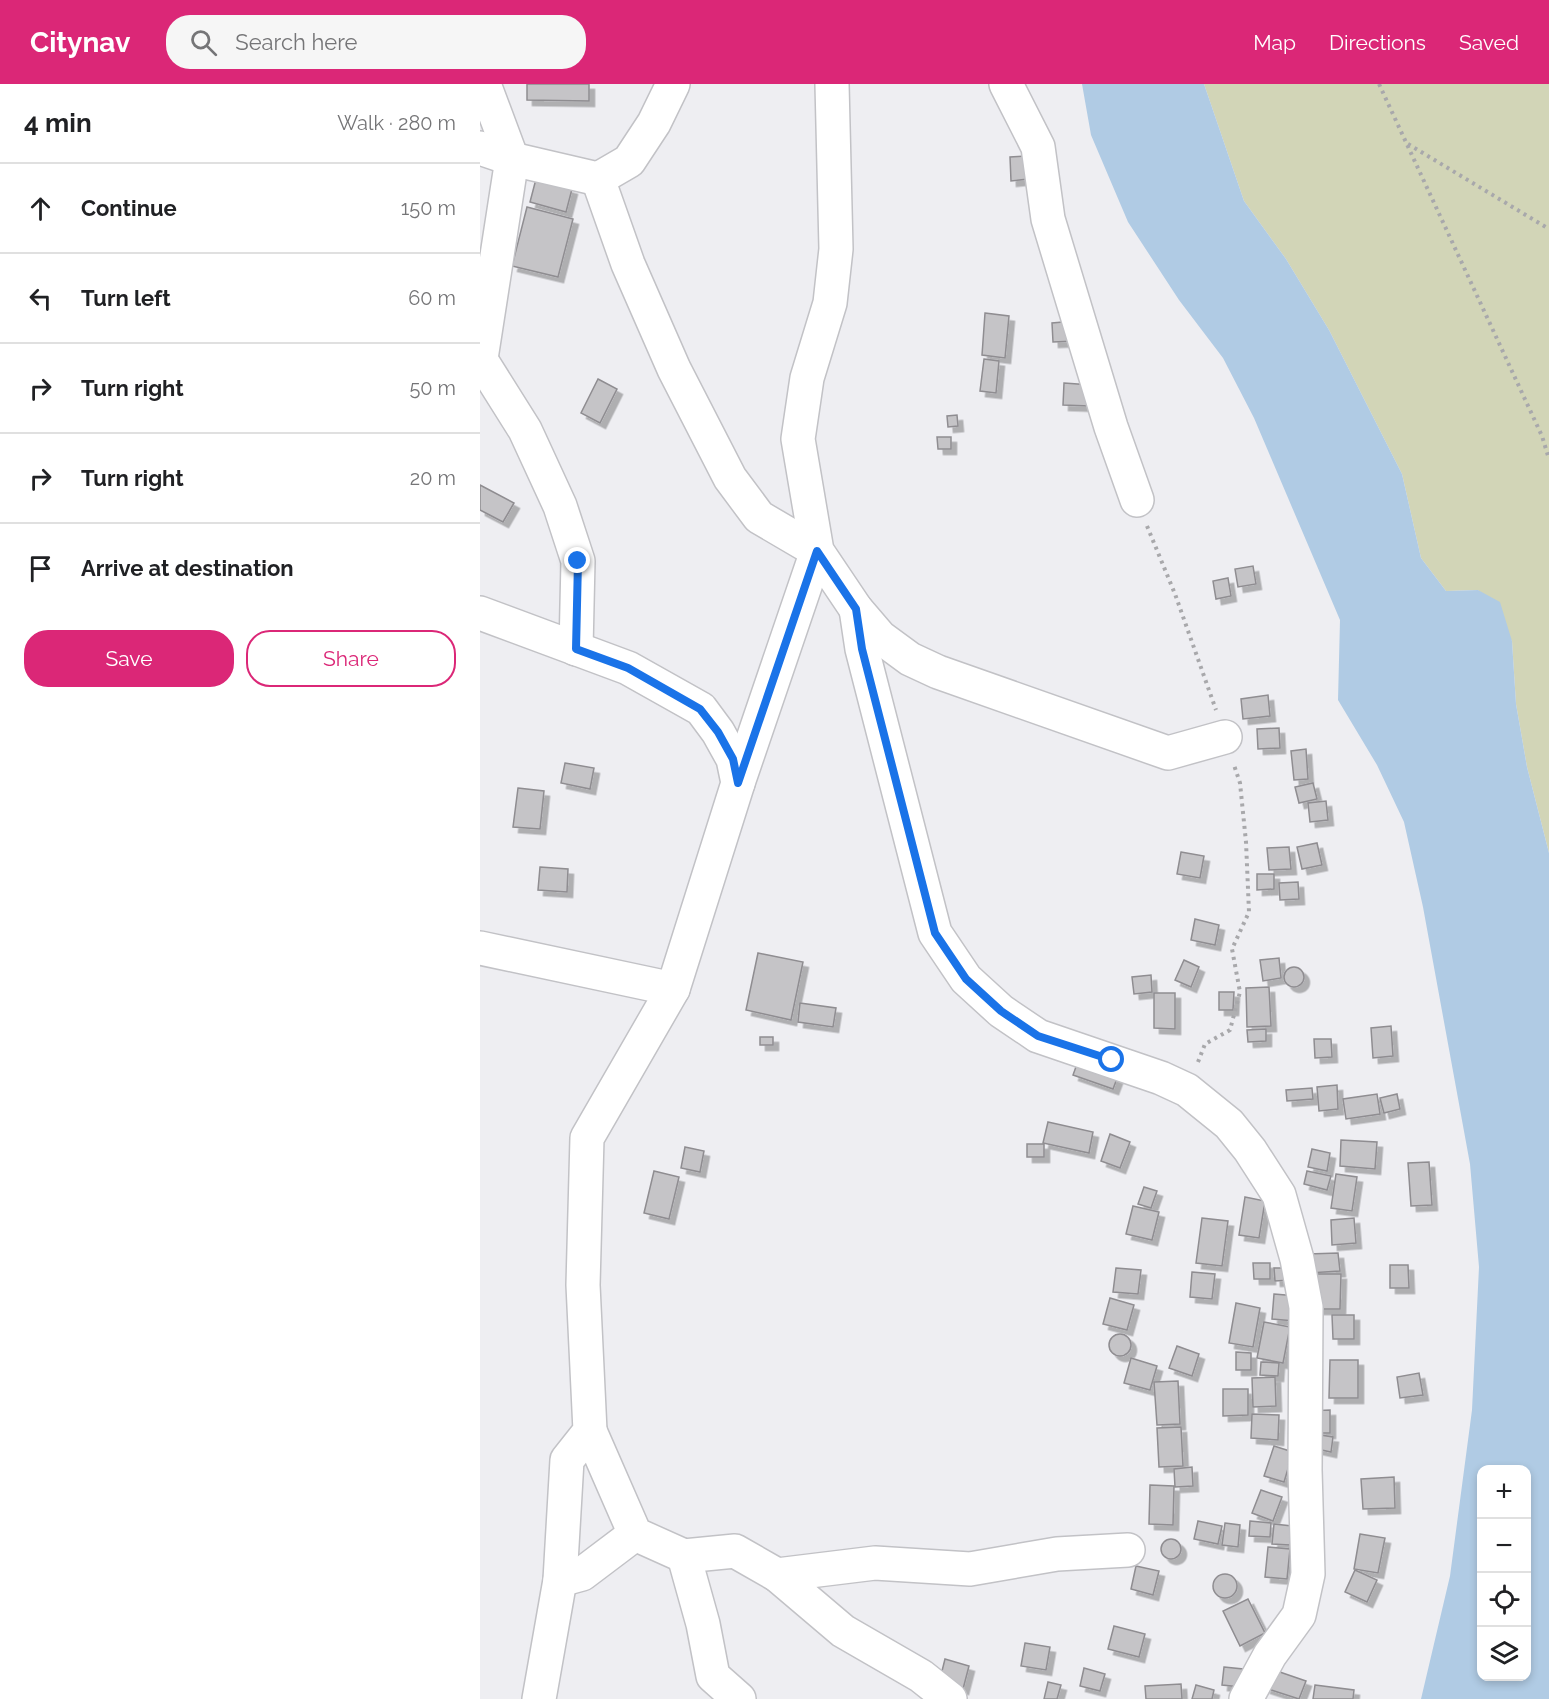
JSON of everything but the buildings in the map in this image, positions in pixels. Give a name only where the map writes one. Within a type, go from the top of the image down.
[{"type":"street","points":[[484,84],[512,159],[481,363],[525,430],[564,517],[578,561],[576,649]]},
{"type":"street","points":[[480,148],[512,159],[598,179],[629,162],[654,123],[673,84]]},
{"type":"street","points":[[832,84],[836,249],[830,303],[807,378],[798,439],[817,551],[856,609],[880,637],[910,659],[938,672],[1168,753],[1225,737]]},
{"type":"street","points":[[1006,84],[1038,147],[1048,219],[1111,427],[1137,500]]},
{"type":"street","points":[[598,179],[628,264],[664,348],[730,478],[759,517],[817,551]]},
{"type":"street","points":[[817,551],[738,783],[673,989],[587,1138],[583,1285],[590,1431],[635,1533],[684,1556],[735,1551],[777,1575],[843,1631],[921,1676],[950,1699]]},
{"type":"street","points":[[856,609],[862,649],[935,933],[966,979],[1001,1011],[1038,1036],[1161,1078],[1187,1090],[1229,1124],[1250,1150],[1279,1195],[1297,1259],[1306,1307],[1305,1459],[1308,1574],[1306,1592],[1299,1615],[1270,1655],[1246,1699]]},
{"type":"street","points":[[480,613],[628,668],[700,709],[718,732],[733,759],[738,783]]},
{"type":"street","points":[[480,948],[673,989]]},
{"type":"street","points":[[539,1699],[560,1580],[567,1460],[590,1431]]},
{"type":"street","points":[[560,1580],[582,1574],[635,1533]]},
{"type":"street","points":[[777,1575],[875,1563],[970,1569],[1057,1554],[1128,1550]]},
{"type":"street","points":[[684,1556],[703,1624],[713,1676],[739,1699]]},
{"type":"path","points":[[1379,84],[1542,436],[1549,459]]},
{"type":"path","points":[[1408,144],[1549,229]]},
{"type":"path","points":[[1137,500],[1175,594],[1240,783],[1249,872],[1249,912],[1232,949],[1240,992],[1230,1030],[1206,1044],[1187,1090]]},
{"type":"green space","points":[[1204,84],[1549,84],[1549,853],[1527,767],[1516,704],[1512,641],[1478,590],[1446,591],[1421,558],[1402,474],[1329,330],[1286,259],[1244,201]]},
{"type":"water","points":[[1082,84],[1204,84],[1244,201],[1286,259],[1329,330],[1402,474],[1421,558],[1446,591],[1478,590],[1500,602],[1512,641],[1516,704],[1527,767],[1549,853],[1549,1699],[1421,1699],[1450,1576],[1472,1410],[1479,1267],[1470,1164],[1423,907],[1404,822],[1377,765],[1338,700],[1340,620],[1254,418],[1223,358],[1179,300],[1128,222],[1091,135]]},
{"type":"route","points":[[578,561],[576,649],[628,668],[700,709],[718,732],[733,759],[738,783],[817,551],[856,609],[862,649],[935,933],[966,979],[1001,1011],[1038,1036],[1112,1060]]}]
